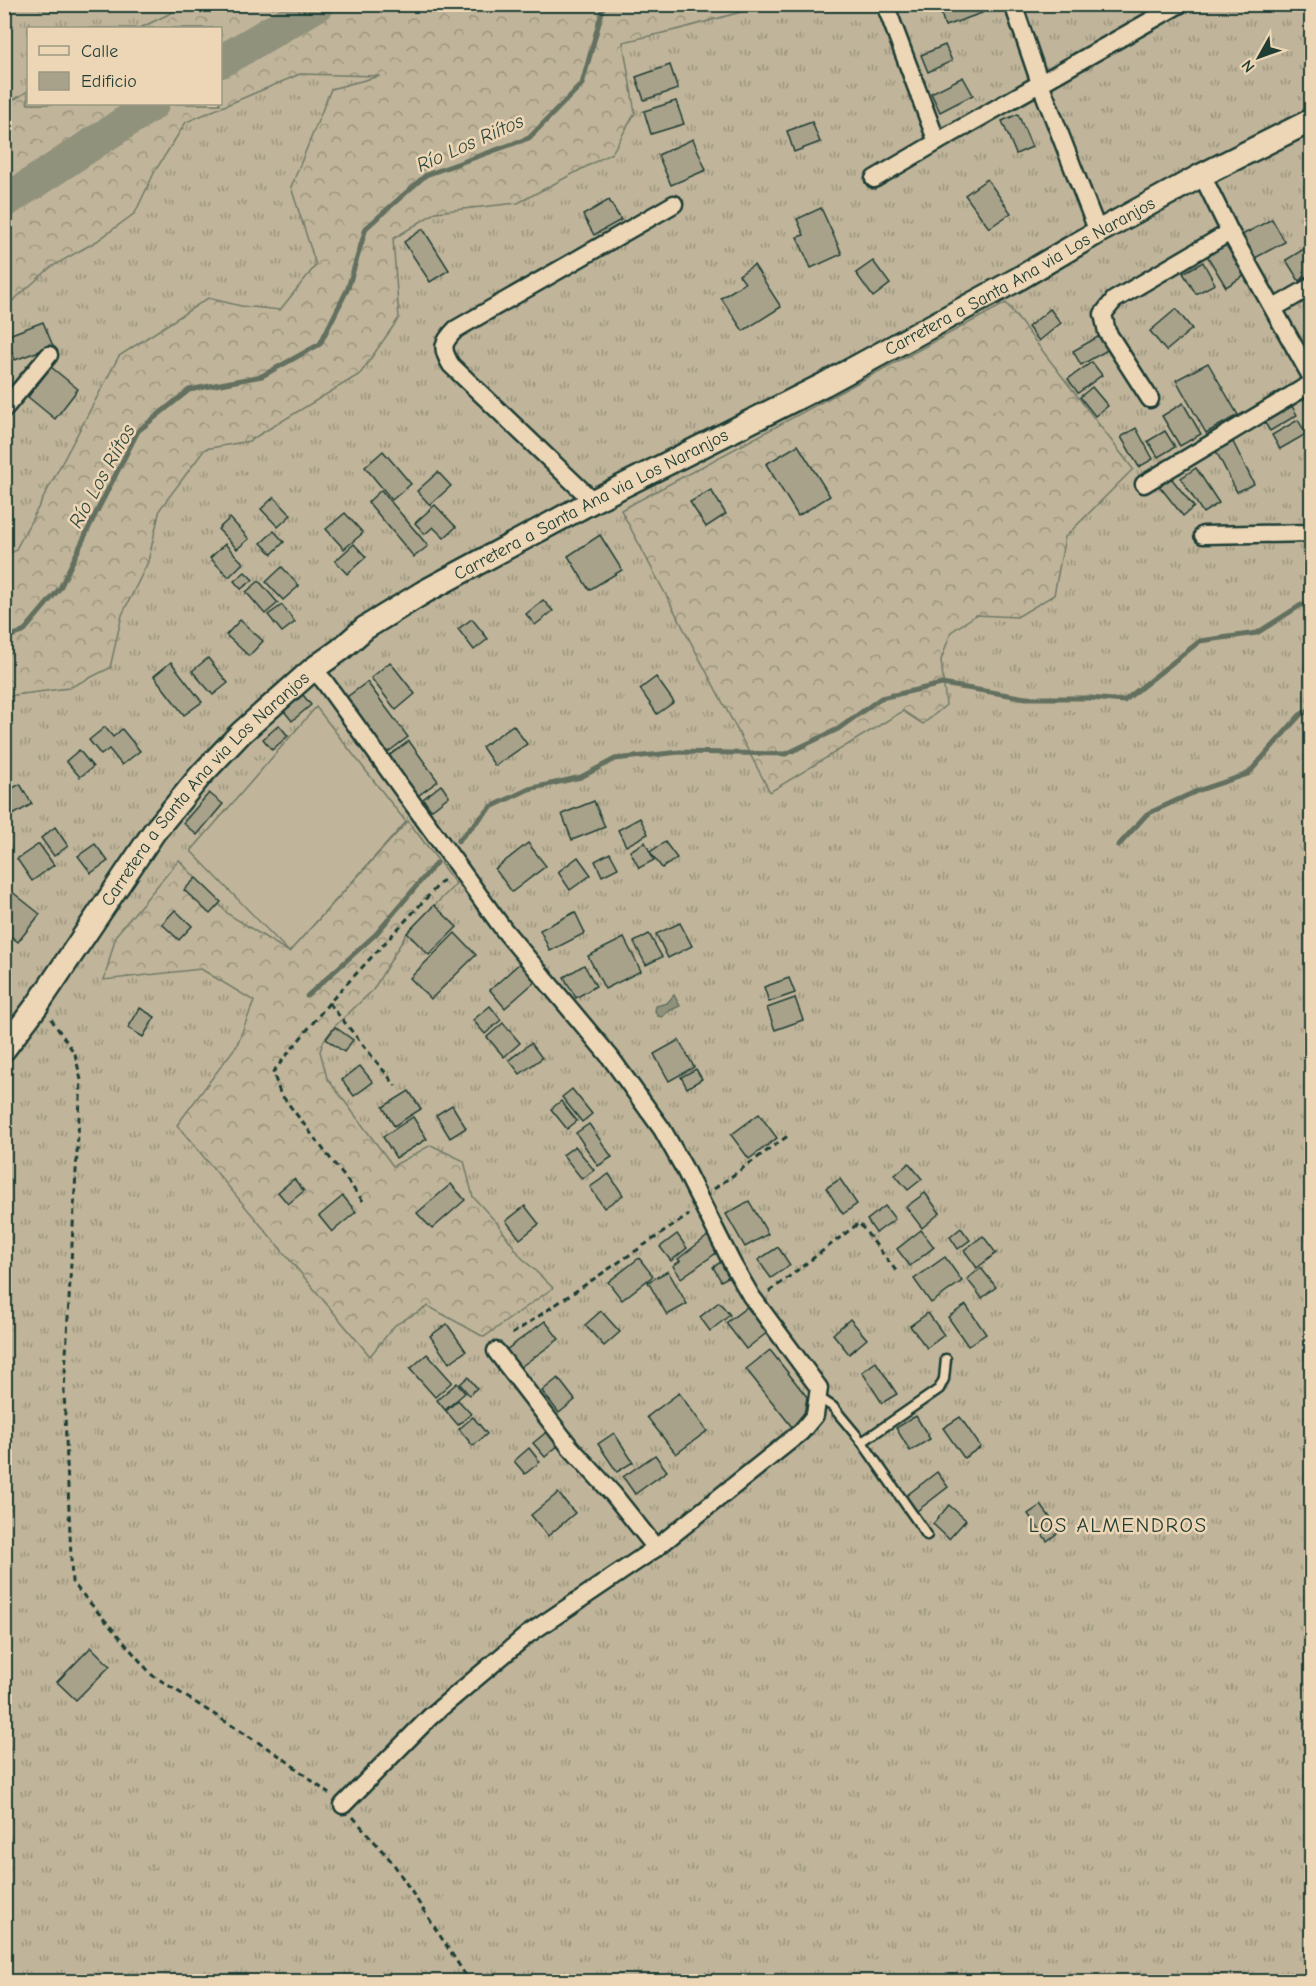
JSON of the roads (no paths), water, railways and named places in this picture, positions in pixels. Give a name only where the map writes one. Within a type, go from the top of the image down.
[{"type":"main road","name":"Carretera a Santa Ana via Los Naranjos","points":[[4,1049],[38,1004],[154,832],[201,775],[241,732],[313,669],[375,622],[424,592],[593,501],[825,384],[1202,175],[1311,120]]},
{"type":"street","points":[[885,4],[937,142]]},
{"type":"street","points":[[1013,4],[1040,82],[1098,232]]},
{"type":"street","points":[[874,179],[1159,10],[1180,4]]},
{"type":"street","points":[[1202,175],[1230,232],[1311,378]]},
{"type":"street","points":[[593,501],[451,365],[444,352],[446,339],[456,329],[674,204]]},
{"type":"street","points":[[1150,399],[1107,332],[1103,314],[1114,300],[1230,232]]},
{"type":"street","points":[[1274,308],[1311,286]]},
{"type":"street","points":[[4,409],[49,355]]},
{"type":"street","points":[[1144,484],[1311,383]]},
{"type":"street","points":[[1203,535],[1311,533]]},
{"type":"street","points":[[313,669],[504,930],[610,1057],[662,1129],[733,1265],[756,1302],[819,1388],[815,1415],[801,1432],[656,1548],[527,1635],[431,1716],[343,1805]]},
{"type":"street","points":[[496,1351],[570,1447],[613,1494],[656,1548]]},
{"type":"lane","points":[[862,1442],[939,1389],[944,1379],[946,1359]]},
{"type":"lane","points":[[818,1397],[833,1407],[862,1442],[927,1535]]},
{"type":"water","points":[[674,995],[680,1006],[662,1017],[658,1016],[655,1011],[656,1006],[667,1003]]},
{"type":"waterway","points":[[222,61],[319,4]]},
{"type":"waterway","name":"Río Los Riítos","points":[[4,638],[23,632],[60,588],[138,431],[189,390],[262,376],[320,344],[348,288],[366,228],[426,175],[529,138],[582,84],[603,8],[601,4]]},
{"type":"waterway","points":[[4,202],[151,105]]},
{"type":"waterway","points":[[458,841],[491,807],[529,789],[581,777],[615,759],[680,752],[786,754],[838,729],[881,698],[942,684],[1026,698],[1090,698],[1124,701],[1200,641],[1257,633],[1301,605],[1312,606]]},
{"type":"waterway","points":[[1118,846],[1147,814],[1197,791],[1248,774],[1300,715],[1312,708]]},
{"type":"waterway","points":[[307,996],[376,934],[436,863]]},
{"type":"district","name":"LOS ALMENDROS","points":[[1118,1525]]}]
